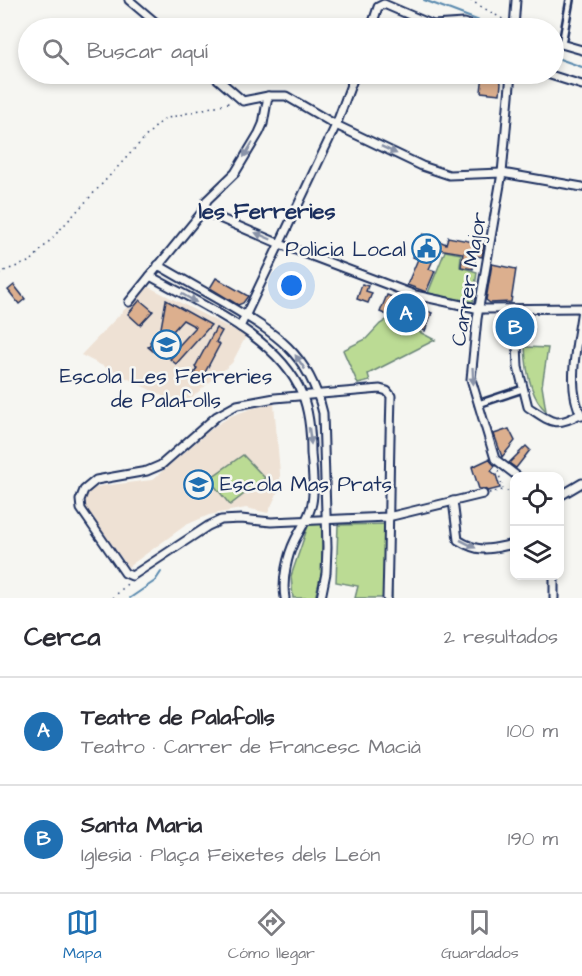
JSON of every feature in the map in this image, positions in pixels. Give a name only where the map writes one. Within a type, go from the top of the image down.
[{"type":"street","points":[[129,0],[150,18]]},
{"type":"street","points":[[515,18],[516,0]]},
{"type":"street","points":[[564,33],[570,0]]},
{"type":"street","points":[[374,18],[378,8],[384,4],[417,18]]},
{"type":"street","points":[[564,45],[582,50]]},
{"type":"street","points":[[564,79],[582,85]]},
{"type":"street","points":[[224,84],[242,100],[286,96],[336,125],[422,166],[448,175],[502,173],[582,187]]},
{"type":"street","points":[[240,327],[336,125],[351,84]]},
{"type":"street","name":"Carrer Major","points":[[495,459],[471,379],[502,173],[510,84]]},
{"type":"street","points":[[129,302],[203,211],[207,200],[235,173],[263,124],[268,96]]},
{"type":"street","points":[[203,211],[280,244],[415,295],[480,309],[582,309],[573,384],[574,399],[581,415],[565,422],[551,422],[528,407],[518,367],[517,344]]},
{"type":"street","points":[[158,265],[275,333],[300,360],[318,394],[323,413],[327,531],[326,573],[321,598]]},
{"type":"street","points":[[150,276],[240,327],[269,348],[289,369],[303,395],[311,438],[312,502],[286,568],[285,598]]},
{"type":"street","points":[[387,598],[388,516],[391,396],[387,391],[380,389],[303,395],[237,405],[217,416],[161,465],[147,471],[96,480],[84,490],[80,500],[81,509],[125,573],[132,576],[208,526],[221,520],[271,522],[388,516],[483,494]]},
{"type":"street","points":[[478,404],[524,389]]},
{"type":"street","points":[[495,459],[511,472]]},
{"type":"street","points":[[564,494],[582,483]]},
{"type":"street","points":[[453,501],[458,540],[472,548],[484,550],[510,545]]},
{"type":"street","points":[[554,580],[554,598]]},
{"type":"path","points":[[470,0],[499,18]]},
{"type":"path","points":[[0,275],[4,271],[31,261],[164,119],[242,100]]},
{"type":"path","points":[[495,459],[503,490]]},
{"type":"path","points":[[483,494],[503,490],[510,491]]},
{"type":"path","points":[[113,598],[128,585],[132,576]]},
{"type":"shaded area","name":"Escola Les Ferreries de Palafolls","points":[[147,286],[246,336],[232,363],[182,406],[81,355]]},
{"type":"shaded area","name":"Escola Mas Prats","points":[[274,404],[280,487],[268,513],[246,508],[209,515],[186,525],[128,567],[84,505],[92,489],[152,480],[215,426],[231,416]]},
{"type":"green space","points":[[445,251],[461,254],[460,267],[477,272],[473,302],[428,293]]},
{"type":"green space","points":[[391,317],[435,340],[368,374],[370,381],[358,384],[343,350],[366,339],[380,324]]},
{"type":"green space","points":[[525,347],[548,348],[542,386],[546,411],[533,390],[528,373]]},
{"type":"green space","points":[[243,455],[265,478],[230,505],[209,479]]},
{"type":"green space","points":[[309,523],[322,524],[322,571],[315,598],[293,598],[291,576]]},
{"type":"green space","points":[[390,524],[392,598],[355,598],[358,586],[336,582],[338,525]]},
{"type":"building","points":[[482,84],[501,84],[500,94],[481,92]]},
{"type":"building","points":[[423,234],[446,244],[448,237],[484,244],[482,257],[476,256],[473,269],[461,267],[463,253],[438,249],[429,269],[435,271],[426,292],[407,285],[418,259],[413,257]]},
{"type":"building","points":[[492,264],[516,269],[511,302],[490,303],[486,300]]},
{"type":"building","points":[[216,278],[248,296],[243,303],[238,305],[210,288]]},
{"type":"building","points":[[362,284],[368,286],[366,291],[372,293],[368,303],[357,299]]},
{"type":"building","points":[[14,285],[25,299],[19,304],[8,290]]},
{"type":"building","points":[[387,295],[432,313],[425,331],[380,312]]},
{"type":"building","points":[[140,300],[153,311],[140,325],[128,314]]},
{"type":"building","points":[[166,300],[211,325],[176,364],[170,359],[175,354],[173,352],[196,327],[183,320],[154,352],[148,347],[161,328]]},
{"type":"building","points":[[497,321],[530,322],[534,329],[527,334],[497,334]]},
{"type":"building","points":[[216,328],[222,331],[216,342],[220,344],[202,378],[194,374],[197,368],[195,367]]},
{"type":"building","points":[[509,429],[515,441],[502,457],[494,434]]},
{"type":"building","points":[[526,446],[530,450],[516,468],[509,463]]},
{"type":"building","points":[[489,459],[495,466],[491,471],[496,475],[500,488],[488,491],[479,489],[472,467]]},
{"type":"waterway","points":[[424,0],[472,18]]},
{"type":"waterway","points":[[564,61],[582,67]]},
{"type":"waterway","points":[[130,598],[155,581],[161,572]]},
{"type":"place","name":"Policia Local","points":[[427,249]]},
{"type":"place","name":"Teatre de Palafolls","points":[[406,313]]},
{"type":"place","name":"Santa Maria","points":[[515,327]]},
{"type":"place","name":"Escola Les Ferreries de Palafolls","points":[[166,345]]},
{"type":"place","name":"Escola Mas Prats","points":[[199,484]]},
{"type":"district","name":"les Ferreries","points":[[267,211]]}]
